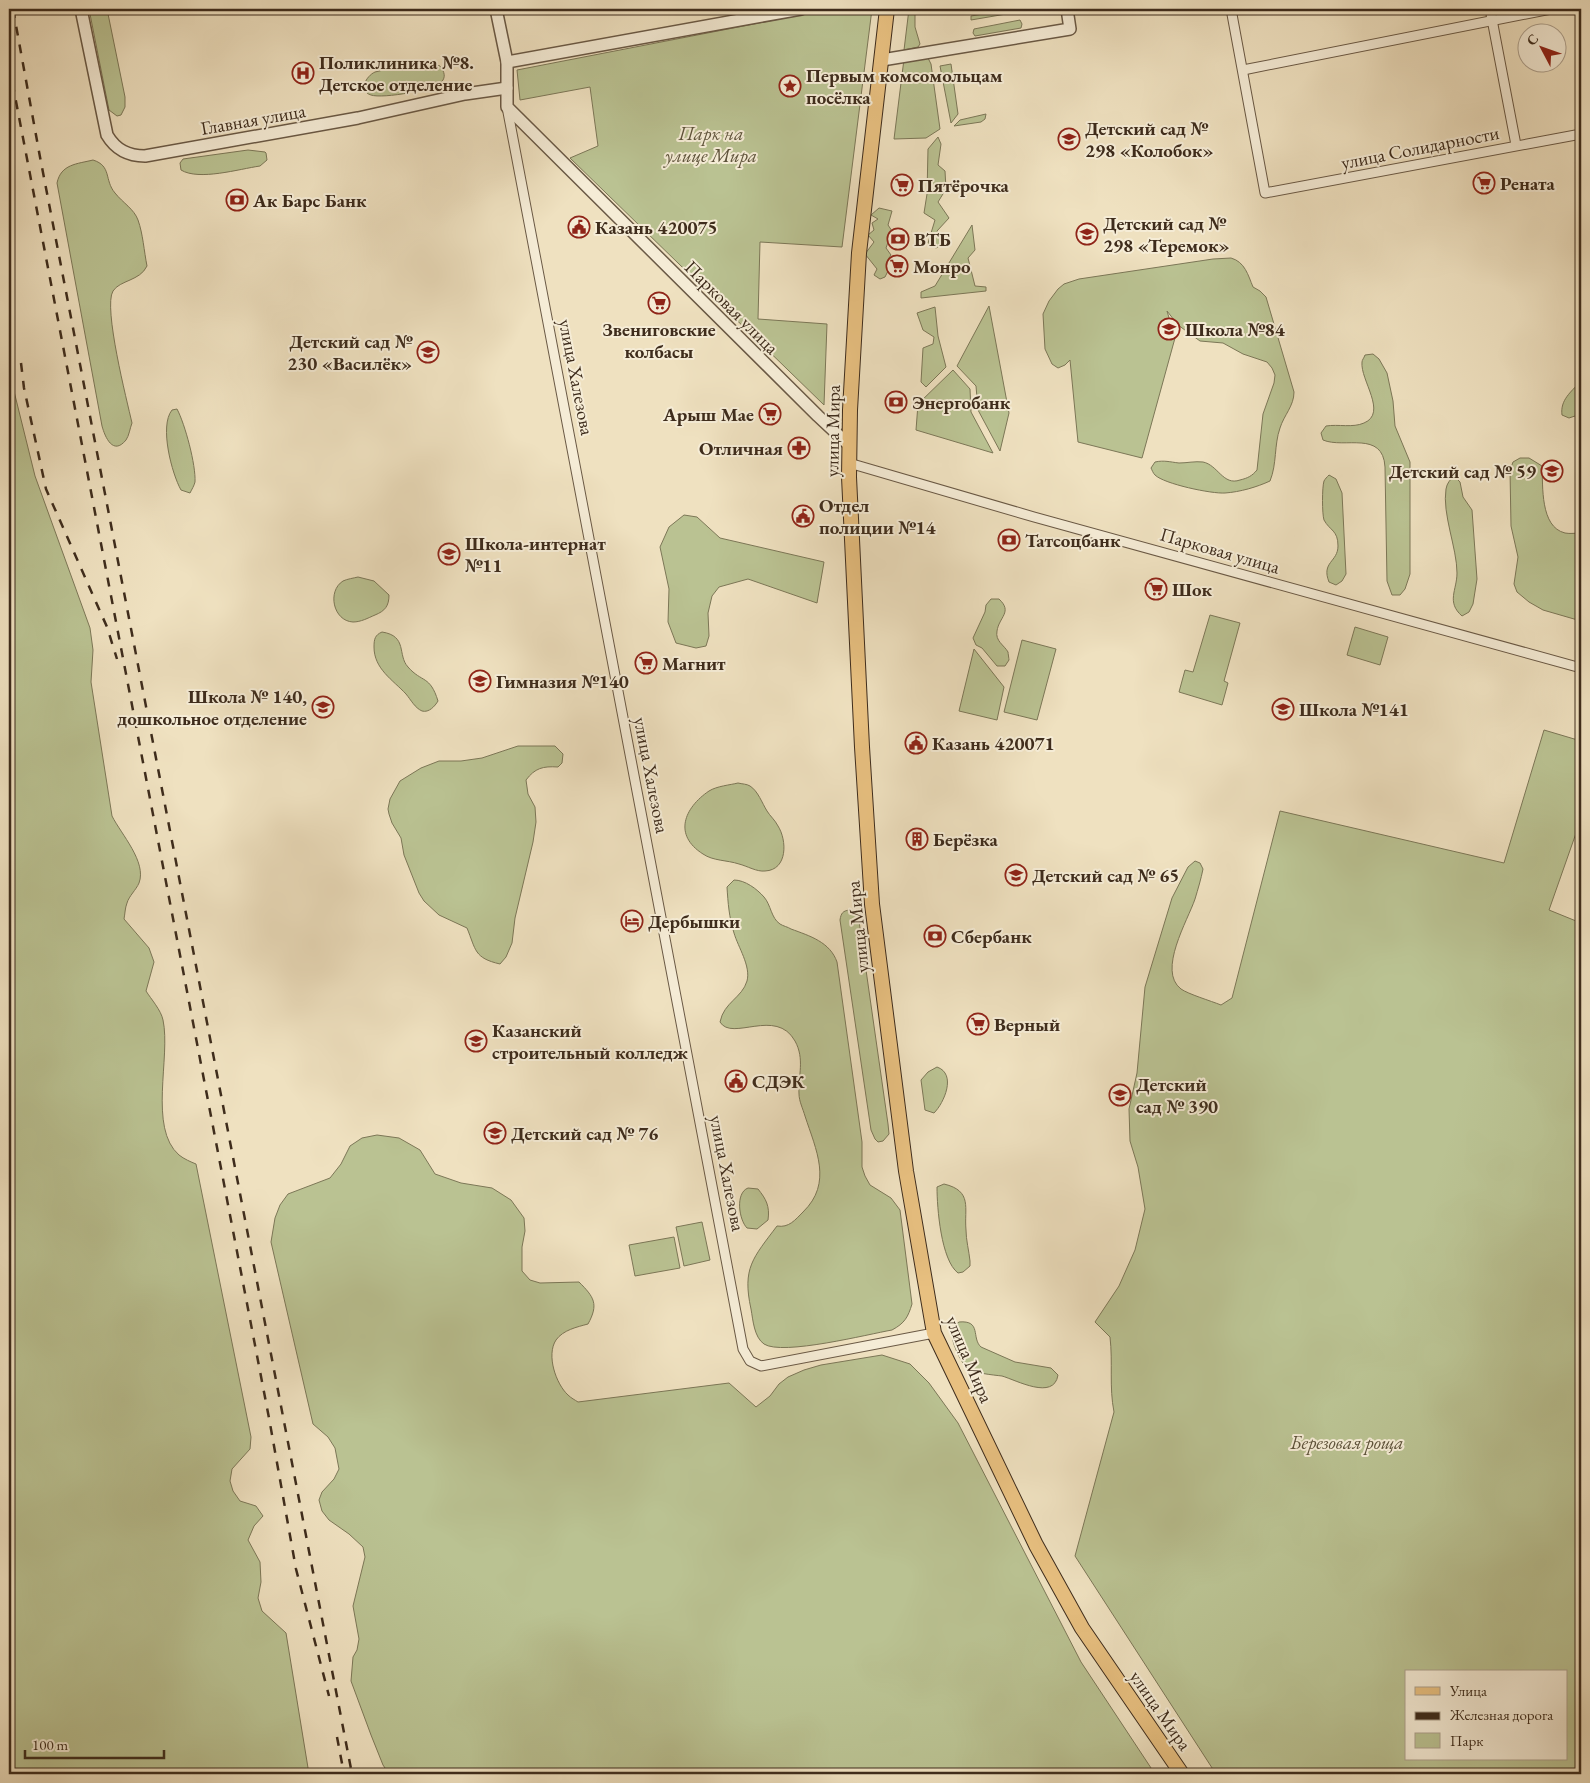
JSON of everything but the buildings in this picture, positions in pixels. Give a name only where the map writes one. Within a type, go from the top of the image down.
[{"type":"main road","name":"улица Мира","points":[[888,9],[859,253],[853,345],[849,464],[862,747],[872,904],[906,1171],[934,1333],[1036,1545],[1082,1628],[1182,1774]]},
{"type":"street","name":"Главная улица","points":[[81,9],[104,128],[112,143],[124,152],[137,156],[155,155],[358,118],[465,94],[507,88]]},
{"type":"street","name":"улица Халезова","points":[[496,9],[507,62],[507,107],[743,1349],[750,1361],[761,1366],[934,1333]]},
{"type":"street","points":[[507,62],[801,9]]},
{"type":"street","points":[[882,60],[1070,29],[1067,9]]},
{"type":"street","points":[[1231,9],[1243,70],[1551,9]]},
{"type":"street","points":[[1490,9],[1516,145]]},
{"type":"street","name":"улица Солидарности","points":[[1243,70],[1265,193],[1581,134]]},
{"type":"street","name":"Парковая улица","points":[[507,107],[804,403],[849,445]]},
{"type":"street","name":"Парковая улица","points":[[849,464],[1581,668]]},
{"type":"green space","points":[[89,9],[107,9],[125,97],[125,107],[121,115],[117,116],[109,110]]},
{"type":"green space","name":"Парк на улице Мира","points":[[831,9],[872,9],[842,247],[760,242],[758,319],[827,324],[824,405],[570,158],[598,146],[590,87],[520,100],[517,70]]},
{"type":"green space","points":[[909,9],[915,9],[915,27],[920,44],[918,47],[904,50]]},
{"type":"green space","points":[[1014,9],[1015,11],[1012,13],[971,20],[971,16]]},
{"type":"green space","points":[[1020,20],[1021,28],[975,36],[973,33],[974,29]]},
{"type":"green space","points":[[925,56],[931,64],[940,129],[926,138],[894,139],[904,59]]},
{"type":"green space","points":[[428,62],[440,66],[443,71],[444,78],[439,84],[409,93],[386,96],[371,95],[365,90],[366,80],[375,72],[413,63]]},
{"type":"green space","points":[[951,64],[958,114],[951,123],[940,66]]},
{"type":"green space","points":[[986,114],[985,119],[981,122],[954,126],[960,120]]},
{"type":"green space","points":[[938,137],[941,144],[938,165],[945,171],[946,189],[938,202],[949,218],[937,231],[945,243],[936,248],[928,243],[935,220],[924,213],[927,194],[928,149]]},
{"type":"green space","points":[[248,150],[265,152],[267,160],[260,166],[219,173],[198,174],[181,170],[180,163],[183,159]]},
{"type":"green space","points":[[93,160],[103,166],[112,188],[136,216],[141,231],[147,266],[140,275],[116,287],[111,300],[113,334],[132,423],[126,440],[117,446],[113,446],[107,439],[102,426],[57,183],[66,168]]},
{"type":"green space","points":[[879,208],[892,211],[888,225],[892,231],[886,248],[891,255],[888,271],[885,277],[880,279],[874,275],[877,269],[865,254],[874,242],[868,235],[874,230],[872,223],[878,219],[871,215]]},
{"type":"green space","points":[[972,225],[975,250],[968,258],[975,286],[986,287],[986,291],[921,298],[921,292],[935,286]]},
{"type":"green space","name":"Школа №84","points":[[1231,258],[1243,266],[1253,287],[1266,297],[1294,392],[1291,406],[1278,434],[1274,468],[1270,481],[1242,490],[1219,493],[1168,482],[1153,472],[1151,468],[1155,462],[1203,462],[1213,467],[1229,480],[1240,480],[1252,475],[1257,470],[1263,414],[1275,375],[1267,362],[1243,354],[1223,343],[1200,341],[1178,325],[1167,311],[1175,338],[1142,458],[1078,442],[1070,360],[1058,368],[1052,364],[1045,349],[1043,314],[1049,301],[1058,289],[1064,284],[1079,279]]},
{"type":"green space","points":[[989,306],[1009,413],[1000,451],[978,410],[976,386],[957,366]]},
{"type":"green space","points":[[935,307],[938,336],[946,367],[926,387],[921,382],[923,348],[933,344],[934,337],[923,330],[917,313]]},
{"type":"green space","points":[[1373,354],[1379,359],[1387,373],[1393,401],[1395,426],[1410,462],[1410,574],[1405,589],[1400,595],[1392,595],[1387,581],[1385,467],[1383,456],[1377,448],[1370,445],[1323,440],[1321,433],[1326,426],[1355,425],[1364,423],[1371,418],[1374,412],[1373,404],[1362,369],[1362,362],[1365,355]]},
{"type":"green space","points":[[953,370],[970,389],[971,412],[993,453],[916,430],[918,404]]},
{"type":"green space","points":[[9,371],[35,476],[90,628],[93,650],[91,682],[112,816],[132,848],[141,875],[139,883],[127,903],[124,919],[149,948],[154,962],[146,991],[163,1020],[165,1053],[162,1110],[165,1128],[170,1143],[179,1155],[196,1164],[251,1437],[250,1449],[232,1469],[230,1481],[233,1491],[240,1501],[256,1506],[263,1516],[254,1526],[248,1540],[260,1562],[261,1582],[258,1598],[262,1611],[286,1633],[309,1774],[9,1774]]},
{"type":"green space","points":[[1580,382],[1581,414],[1569,418],[1562,415],[1564,401]]},
{"type":"green space","points":[[177,409],[194,466],[195,482],[190,493],[181,490],[177,483],[168,450],[168,417],[172,410]]},
{"type":"green space","points":[[1520,458],[1529,458],[1542,466],[1544,505],[1551,523],[1565,533],[1581,533],[1581,621],[1543,610],[1517,592],[1514,584],[1518,557],[1511,526],[1510,470],[1513,462]]},
{"type":"green space","points":[[1329,475],[1336,479],[1342,493],[1346,574],[1342,581],[1336,585],[1329,582],[1327,575],[1328,566],[1335,556],[1338,546],[1337,537],[1324,520],[1323,484]]},
{"type":"green space","points":[[1454,476],[1460,482],[1463,497],[1472,510],[1477,579],[1473,604],[1469,612],[1462,616],[1454,606],[1453,601],[1457,573],[1445,499],[1447,485]]},
{"type":"green space","points":[[684,515],[697,517],[720,538],[824,562],[817,603],[748,579],[719,587],[712,596],[708,613],[709,636],[706,646],[696,648],[676,643],[668,622],[669,589],[660,547],[669,527]]},
{"type":"green space","points":[[358,577],[374,581],[389,595],[389,599],[386,608],[381,612],[364,620],[353,622],[341,617],[334,605],[334,598],[335,591],[343,581]]},
{"type":"green space","points":[[991,599],[999,599],[1005,608],[997,634],[1008,652],[1009,660],[1005,666],[997,666],[982,648],[976,645],[973,638],[985,612],[986,605]]},
{"type":"green space","points":[[1210,615],[1240,623],[1224,681],[1228,683],[1222,705],[1179,692],[1185,670],[1193,672]]},
{"type":"green space","points":[[1355,627],[1388,637],[1380,665],[1347,655]]},
{"type":"green space","points":[[382,632],[395,637],[401,646],[403,657],[408,667],[432,687],[438,701],[429,710],[422,711],[417,708],[377,662],[374,644],[376,636]]},
{"type":"green space","points":[[1022,640],[1056,649],[1037,720],[1004,712]]},
{"type":"green space","points":[[974,649],[1004,687],[997,720],[959,711]]},
{"type":"green space","name":"Березовая роща","points":[[1544,730],[1581,741],[1581,819],[1549,910],[1581,923],[1581,1774],[1216,1774],[1075,1556],[1114,1412],[1110,1337],[1095,1322],[1119,1286],[1135,1250],[1145,1209],[1138,1167],[1130,1141],[1129,1109],[1137,1073],[1145,987],[1172,898],[1188,867],[1195,861],[1200,863],[1203,869],[1195,899],[1176,945],[1172,970],[1174,981],[1181,989],[1221,1005],[1232,998],[1280,811],[1504,863]]},
{"type":"green space","points":[[518,746],[555,746],[563,754],[562,763],[558,767],[540,769],[526,780],[528,794],[535,807],[536,822],[515,918],[512,943],[506,957],[500,964],[485,959],[477,952],[467,928],[439,915],[424,901],[404,855],[401,838],[392,823],[388,809],[390,799],[400,781],[421,768],[439,761],[461,761],[482,758]]},
{"type":"green space","points":[[738,783],[749,785],[753,788],[781,832],[784,853],[778,866],[773,869],[759,871],[711,858],[694,847],[688,839],[685,822],[693,805],[712,789]]},
{"type":"green space","points":[[734,880],[746,883],[754,888],[766,900],[777,921],[819,941],[830,949],[837,962],[862,1142],[862,1167],[870,1185],[891,1198],[900,1210],[912,1304],[905,1319],[892,1330],[826,1343],[788,1347],[774,1347],[764,1344],[756,1333],[748,1283],[752,1264],[777,1226],[785,1226],[792,1223],[812,1201],[818,1190],[820,1178],[814,1141],[800,1099],[800,1054],[795,1041],[787,1031],[777,1026],[766,1025],[734,1029],[726,1027],[720,1022],[725,1010],[745,987],[748,975],[746,963],[734,933],[729,910],[727,887]]},
{"type":"green space","points":[[849,910],[854,912],[859,921],[888,1124],[889,1134],[883,1141],[878,1142],[871,1130],[840,920],[843,913]]},
{"type":"green space","points":[[937,1067],[946,1076],[947,1089],[942,1103],[934,1113],[925,1110],[921,1080],[928,1072]]},
{"type":"green space","points":[[377,1135],[399,1138],[420,1150],[435,1174],[461,1183],[492,1188],[511,1200],[524,1218],[522,1271],[530,1280],[540,1283],[579,1282],[588,1292],[594,1306],[588,1324],[570,1329],[562,1334],[556,1340],[552,1353],[556,1377],[568,1395],[578,1402],[729,1383],[756,1407],[770,1396],[779,1384],[788,1377],[821,1365],[882,1355],[910,1364],[929,1383],[958,1423],[1081,1662],[1155,1774],[389,1774],[383,1765],[351,1681],[353,1657],[357,1650],[359,1639],[353,1606],[365,1557],[363,1547],[329,1520],[322,1511],[319,1500],[322,1492],[334,1479],[339,1469],[335,1448],[328,1437],[313,1424],[271,1242],[275,1218],[280,1205],[288,1194],[330,1178],[341,1164],[350,1146],[362,1138]]},
{"type":"green space","points":[[944,1184],[959,1191],[965,1201],[966,1234],[970,1266],[963,1272],[958,1273],[948,1257],[941,1233],[937,1187]]},
{"type":"green space","points":[[748,1188],[758,1189],[768,1207],[768,1220],[757,1229],[747,1228],[740,1213],[741,1195]]},
{"type":"green space","points":[[702,1222],[710,1260],[684,1266],[676,1227]]},
{"type":"green space","points":[[674,1237],[680,1268],[635,1276],[629,1245]]},
{"type":"green space","points":[[959,1322],[971,1324],[981,1347],[1015,1362],[1051,1368],[1058,1375],[1055,1383],[1050,1387],[1034,1387],[1002,1376],[979,1373],[968,1369],[959,1357],[952,1335],[953,1328]]},
{"type":"railway","points":[[13,9],[352,1774]]},
{"type":"railway","points":[[9,65],[269,1418],[296,1569],[329,1696]]},
{"type":"railway","points":[[21,363],[24,388],[46,489],[107,627],[117,659]]},
{"type":"railway","points":[[337,1737],[344,1774]]},
{"type":"place","name":"Поликлиника №8. Детское отделение","points":[[303,73]]},
{"type":"place","name":"Первым комсомольцам посёлка","points":[[790,86]]},
{"type":"place","name":"Детский сад № 298 «Колобок»","points":[[1069,139]]},
{"type":"place","name":"Рената","points":[[1484,183]]},
{"type":"place","name":"Пятёрочка","points":[[902,185]]},
{"type":"place","name":"Ак Барс Банк","points":[[237,200]]},
{"type":"place","name":"Казань 420075","points":[[579,227]]},
{"type":"place","name":"Детский сад № 298 «Теремок»","points":[[1087,234]]},
{"type":"place","name":"ВТБ","points":[[898,239]]},
{"type":"place","name":"Монро","points":[[897,266]]},
{"type":"place","name":"Звениговские колбасы","points":[[659,303]]},
{"type":"place","name":"Школа №84","points":[[1169,329]]},
{"type":"place","name":"Детский сад № 230 «Василёк»","points":[[428,352]]},
{"type":"place","name":"Энергобанк","points":[[896,402]]},
{"type":"place","name":"Арыш Мае","points":[[770,414]]},
{"type":"place","name":"Отличная","points":[[799,448]]},
{"type":"place","name":"Детский сад № 59","points":[[1552,471]]},
{"type":"place","name":"Отдел полиции №14","points":[[803,516]]},
{"type":"place","name":"Татсоцбанк","points":[[1009,540]]},
{"type":"place","name":"Школа-интернат №11","points":[[449,554]]},
{"type":"place","name":"Шок","points":[[1156,589]]},
{"type":"place","name":"Магнит","points":[[646,663]]},
{"type":"place","name":"Гимназия №140","points":[[480,681]]},
{"type":"place","name":"Школа № 140, дошкольное отделение","points":[[323,707]]},
{"type":"place","name":"Школа №141","points":[[1283,709]]},
{"type":"place","name":"Казань 420071","points":[[916,743]]},
{"type":"place","name":"Берёзка","points":[[917,839]]},
{"type":"place","name":"Детский сад № 65","points":[[1016,875]]},
{"type":"place","name":"Дербышки","points":[[632,921]]},
{"type":"place","name":"Сбербанк","points":[[935,936]]},
{"type":"place","name":"Верный","points":[[978,1024]]},
{"type":"place","name":"Казанский строительный колледж","points":[[476,1041]]},
{"type":"place","name":"СДЭК","points":[[736,1081]]},
{"type":"place","name":"Детский сад № 390","points":[[1120,1095]]},
{"type":"place","name":"Детский сад № 76","points":[[495,1133]]}]
